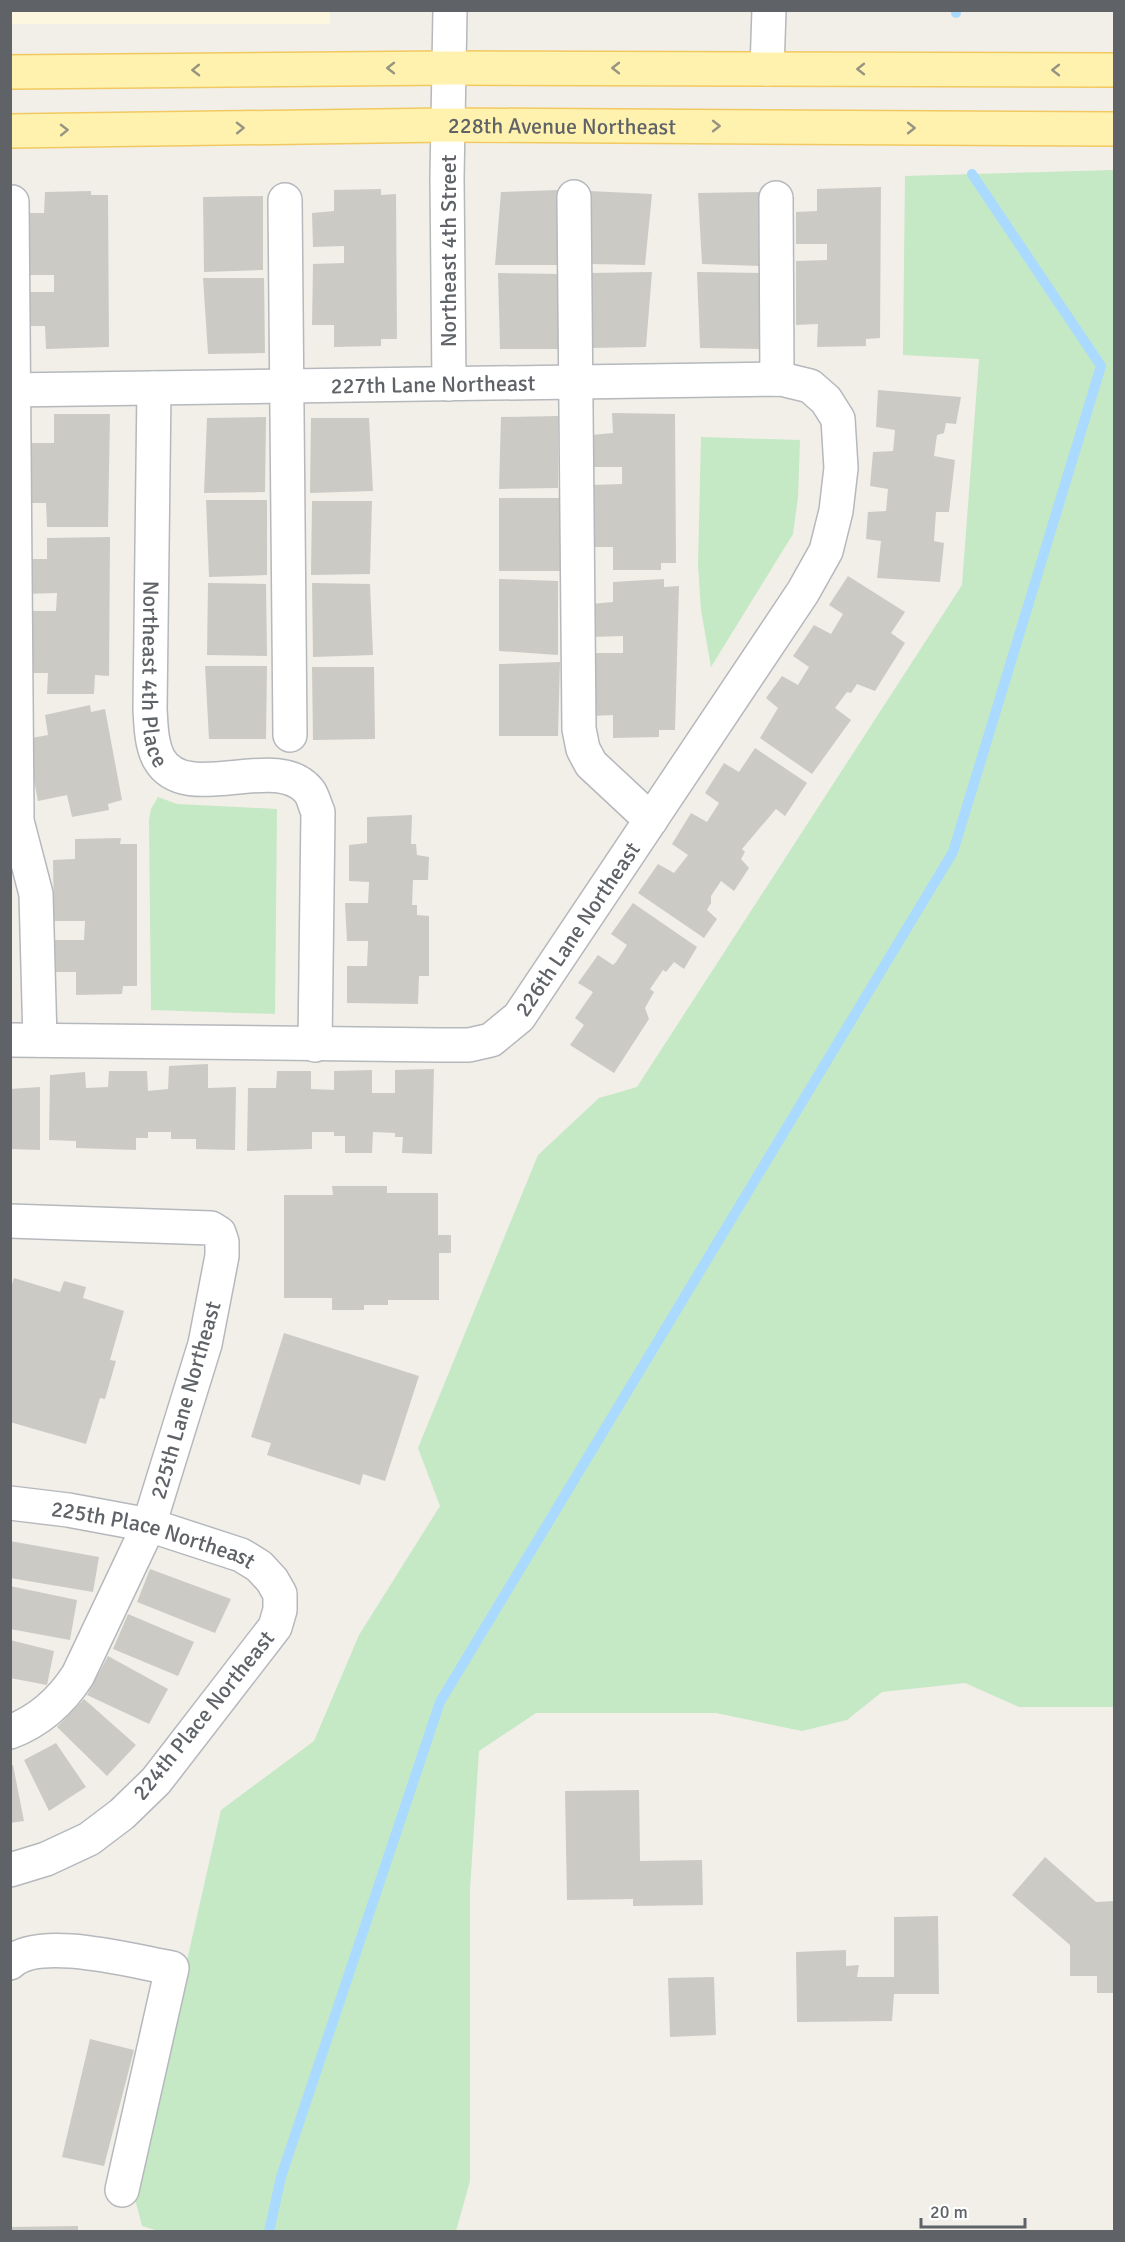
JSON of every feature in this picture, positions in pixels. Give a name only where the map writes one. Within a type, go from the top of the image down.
[{"type":"main road","points":[[10,72],[450,68],[1114,70]]},
{"type":"main road","name":"228th Avenue Northeast","points":[[10,131],[447,125],[1114,129]]},
{"type":"street","name":"Northeast 4th Street","points":[[448,384],[447,125],[450,10]]},
{"type":"street","points":[[767,69],[769,10]]},
{"type":"street","points":[[574,197],[579,729],[583,749],[591,764],[651,820]]},
{"type":"street","points":[[776,198],[777,379]]},
{"type":"street","points":[[285,200],[290,735]]},
{"type":"street","points":[[12,202],[17,821],[23,894],[25,1040]]},
{"type":"street","name":"227th Lane Northeast","points":[[12,390],[777,379],[810,386],[826,400],[838,419]]},
{"type":"street","name":"Northeast 4th Place","points":[[154,388],[150,709],[152,739],[159,759],[171,772],[189,779],[277,776],[295,781],[310,791],[318,812],[315,1045]]},
{"type":"street","name":"226th Lane Northeast","points":[[25,1040],[469,1045],[491,1040],[519,1017],[803,592],[826,551],[836,511],[841,468],[838,419]]},
{"type":"street","name":"225th Lane Northeast","points":[[10,1221],[211,1228],[219,1233],[222,1242],[222,1256],[205,1344],[149,1525]]},
{"type":"street","name":"225th Place Northeast","points":[[10,1503],[68,1510],[149,1525],[241,1555],[259,1566],[272,1580],[279,1594]]},
{"type":"street","points":[[10,1732],[46,1712],[66,1692],[78,1674],[149,1525]]},
{"type":"street","name":"224th Place Northeast","points":[[10,1870],[46,1859],[89,1839],[122,1814],[156,1781],[275,1627],[280,1610],[279,1594]]},
{"type":"street","points":[[10,1963],[16,1958],[47,1949],[172,1968],[122,2190]]},
{"type":"shaded area","points":[[11,10],[330,11],[330,24],[10,24]]},
{"type":"green space","points":[[1114,170],[1114,1707],[1019,1707],[965,1683],[882,1692],[847,1720],[802,1731],[716,1713],[536,1713],[479,1751],[470,1889],[470,2181],[456,2231],[159,2231],[142,2226],[134,2195],[221,1810],[314,1741],[359,1635],[440,1506],[418,1448],[538,1155],[599,1098],[637,1087],[962,585],[979,359],[903,355],[905,176]]},
{"type":"green space","points":[[701,437],[800,440],[798,497],[793,534],[711,667],[701,610],[698,565]]},
{"type":"green space","points":[[158,797],[177,804],[277,809],[275,1014],[151,1010],[149,820],[151,809]]},
{"type":"building","points":[[881,187],[880,338],[866,339],[866,346],[817,347],[818,324],[796,325],[796,261],[827,260],[827,244],[796,244],[796,212],[817,211],[817,189]]},
{"type":"building","points":[[381,189],[381,195],[396,194],[397,339],[381,339],[381,346],[334,347],[334,325],[312,325],[313,264],[344,263],[344,246],[313,247],[312,213],[334,211],[334,190]]},
{"type":"building","points":[[558,190],[560,265],[495,265],[501,192]]},
{"type":"building","points":[[91,191],[91,195],[108,195],[109,347],[46,349],[45,326],[23,326],[23,292],[54,292],[54,275],[24,275],[23,213],[44,213],[45,192]]},
{"type":"building","points":[[589,191],[652,194],[645,265],[589,264]]},
{"type":"building","points":[[760,192],[760,266],[702,264],[698,193]]},
{"type":"building","points":[[263,196],[263,270],[204,272],[203,197]]},
{"type":"building","points":[[652,272],[646,347],[589,348],[590,273]]},
{"type":"building","points":[[697,272],[762,273],[762,349],[700,348]]},
{"type":"building","points":[[498,273],[560,274],[558,349],[500,349]]},
{"type":"building","points":[[203,278],[264,278],[265,353],[208,354]]},
{"type":"building","points":[[878,390],[961,397],[956,424],[946,423],[944,433],[937,435],[934,456],[955,460],[949,512],[936,512],[934,541],[944,543],[940,582],[877,578],[881,541],[866,539],[868,512],[886,511],[888,489],[870,486],[873,452],[893,451],[895,430],[876,427]]},
{"type":"building","points":[[612,413],[675,414],[676,563],[661,563],[661,570],[613,570],[613,547],[592,547],[591,485],[622,484],[622,467],[591,467],[591,435],[613,433]]},
{"type":"building","points":[[54,414],[110,414],[108,527],[47,527],[46,503],[24,503],[24,443],[54,443]]},
{"type":"building","points":[[558,416],[558,488],[499,489],[501,417]]},
{"type":"building","points":[[266,417],[265,492],[204,493],[207,418]]},
{"type":"building","points":[[311,418],[369,418],[373,491],[310,493]]},
{"type":"building","points":[[499,498],[560,498],[560,571],[499,571]]},
{"type":"building","points":[[206,500],[267,500],[267,575],[209,577]]},
{"type":"building","points":[[312,501],[372,501],[370,574],[311,575]]},
{"type":"building","points":[[110,537],[109,676],[95,675],[94,694],[47,694],[48,673],[26,673],[26,611],[56,611],[57,593],[25,594],[25,559],[47,559],[47,538]]},
{"type":"building","points":[[848,576],[905,612],[891,633],[905,643],[875,691],[857,684],[851,693],[847,692],[835,708],[851,720],[812,774],[760,738],[778,708],[766,698],[782,676],[798,685],[809,667],[793,656],[814,625],[831,634],[843,614],[829,605]]},
{"type":"building","points":[[499,579],[558,581],[558,655],[499,651]]},
{"type":"building","points":[[664,579],[664,587],[679,586],[675,730],[659,730],[659,737],[613,738],[613,715],[592,716],[592,653],[623,653],[623,636],[592,637],[591,604],[613,602],[613,582]]},
{"type":"building","points":[[208,583],[266,584],[267,656],[207,655]]},
{"type":"building","points":[[312,583],[370,584],[373,655],[313,657]]},
{"type":"building","points":[[560,662],[558,736],[499,736],[499,664]]},
{"type":"building","points":[[205,666],[267,666],[266,739],[209,739]]},
{"type":"building","points":[[312,667],[374,667],[375,739],[313,740]]},
{"type":"building","points":[[90,705],[91,712],[105,709],[122,800],[108,804],[109,810],[72,817],[67,795],[38,801],[26,739],[48,735],[45,715]]},
{"type":"building","points":[[755,748],[807,783],[785,816],[776,809],[742,849],[745,852],[741,859],[749,868],[734,891],[721,881],[711,896],[711,903],[707,910],[717,919],[704,938],[638,893],[658,864],[674,873],[688,855],[672,844],[691,813],[707,822],[719,803],[705,793],[724,763],[739,772]]},
{"type":"building","points":[[412,815],[411,844],[416,844],[417,855],[429,857],[428,880],[413,880],[412,905],[417,905],[417,915],[429,916],[429,976],[419,976],[418,1004],[347,1003],[347,966],[367,966],[368,941],[347,941],[345,903],[368,903],[369,884],[369,882],[349,881],[349,845],[367,843],[367,817]]},
{"type":"building","points":[[121,838],[120,844],[137,844],[137,986],[123,986],[122,994],[76,995],[76,972],[54,972],[54,940],[84,940],[85,921],[54,921],[53,860],[75,859],[75,839]]},
{"type":"building","points":[[633,903],[697,947],[684,969],[674,962],[666,972],[663,970],[650,989],[654,992],[645,1008],[649,1019],[614,1073],[570,1045],[584,1025],[575,1018],[593,992],[578,983],[598,955],[613,965],[616,962],[627,945],[611,934]]},
{"type":"building","points":[[208,1064],[208,1088],[236,1087],[235,1150],[196,1149],[196,1139],[171,1139],[171,1132],[148,1132],[148,1138],[136,1138],[136,1150],[76,1148],[76,1141],[49,1140],[50,1075],[85,1072],[86,1088],[108,1087],[109,1071],[147,1071],[148,1091],[168,1089],[169,1066]]},
{"type":"building","points":[[434,1069],[432,1154],[402,1153],[403,1137],[395,1137],[395,1133],[374,1132],[372,1153],[345,1153],[345,1136],[334,1136],[334,1132],[312,1132],[312,1149],[247,1151],[248,1088],[276,1088],[277,1071],[311,1071],[311,1089],[334,1090],[334,1071],[372,1070],[372,1093],[395,1093],[395,1070]]},
{"type":"building","points":[[40,1087],[40,1150],[10,1149],[10,1089]]},
{"type":"building","points":[[332,1186],[387,1186],[387,1193],[438,1193],[438,1235],[451,1235],[451,1253],[439,1253],[439,1300],[388,1300],[388,1305],[364,1305],[364,1310],[332,1310],[332,1298],[284,1298],[284,1195],[333,1195]]},
{"type":"building","points":[[14,1278],[60,1292],[64,1281],[86,1287],[83,1298],[124,1311],[110,1360],[116,1361],[105,1399],[100,1398],[86,1444],[10,1422],[10,1290]]},
{"type":"building","points":[[284,1333],[419,1376],[385,1481],[363,1474],[360,1485],[267,1455],[271,1443],[251,1437]]},
{"type":"building","points":[[10,1541],[99,1557],[93,1592],[10,1578]]},
{"type":"building","points":[[150,1569],[231,1599],[215,1633],[137,1602]]},
{"type":"building","points":[[10,1586],[77,1600],[70,1640],[10,1629]]},
{"type":"building","points":[[128,1614],[194,1642],[178,1676],[113,1649]]},
{"type":"building","points":[[10,1640],[54,1651],[47,1685],[10,1678]]},
{"type":"building","points":[[108,1656],[168,1689],[149,1724],[87,1695]]},
{"type":"building","points":[[84,1699],[136,1745],[107,1776],[57,1727]]},
{"type":"building","points":[[56,1743],[86,1787],[49,1811],[24,1760]]},
{"type":"building","points":[[10,1765],[13,1765],[24,1821],[10,1823]]},
{"type":"building","points":[[639,1790],[640,1861],[702,1860],[703,1905],[633,1906],[633,1899],[567,1900],[565,1791]]},
{"type":"building","points":[[1045,1857],[1096,1902],[1114,1901],[1114,1993],[1097,1993],[1097,1976],[1070,1976],[1070,1945],[1012,1895]]},
{"type":"building","points":[[938,1916],[939,1994],[894,1994],[892,2021],[797,2022],[796,1952],[846,1950],[846,1966],[859,1965],[857,1977],[894,1977],[894,1917]]},
{"type":"building","points":[[714,1977],[716,2035],[670,2037],[668,1978]]},
{"type":"building","points":[[90,2039],[134,2050],[104,2166],[62,2157]]},
{"type":"building","points":[[78,2226],[78,2232],[10,2232],[10,2227]]},
{"type":"waterway","points":[[269,2232],[281,2177],[440,1702],[953,852],[1101,366],[972,174]]}]
